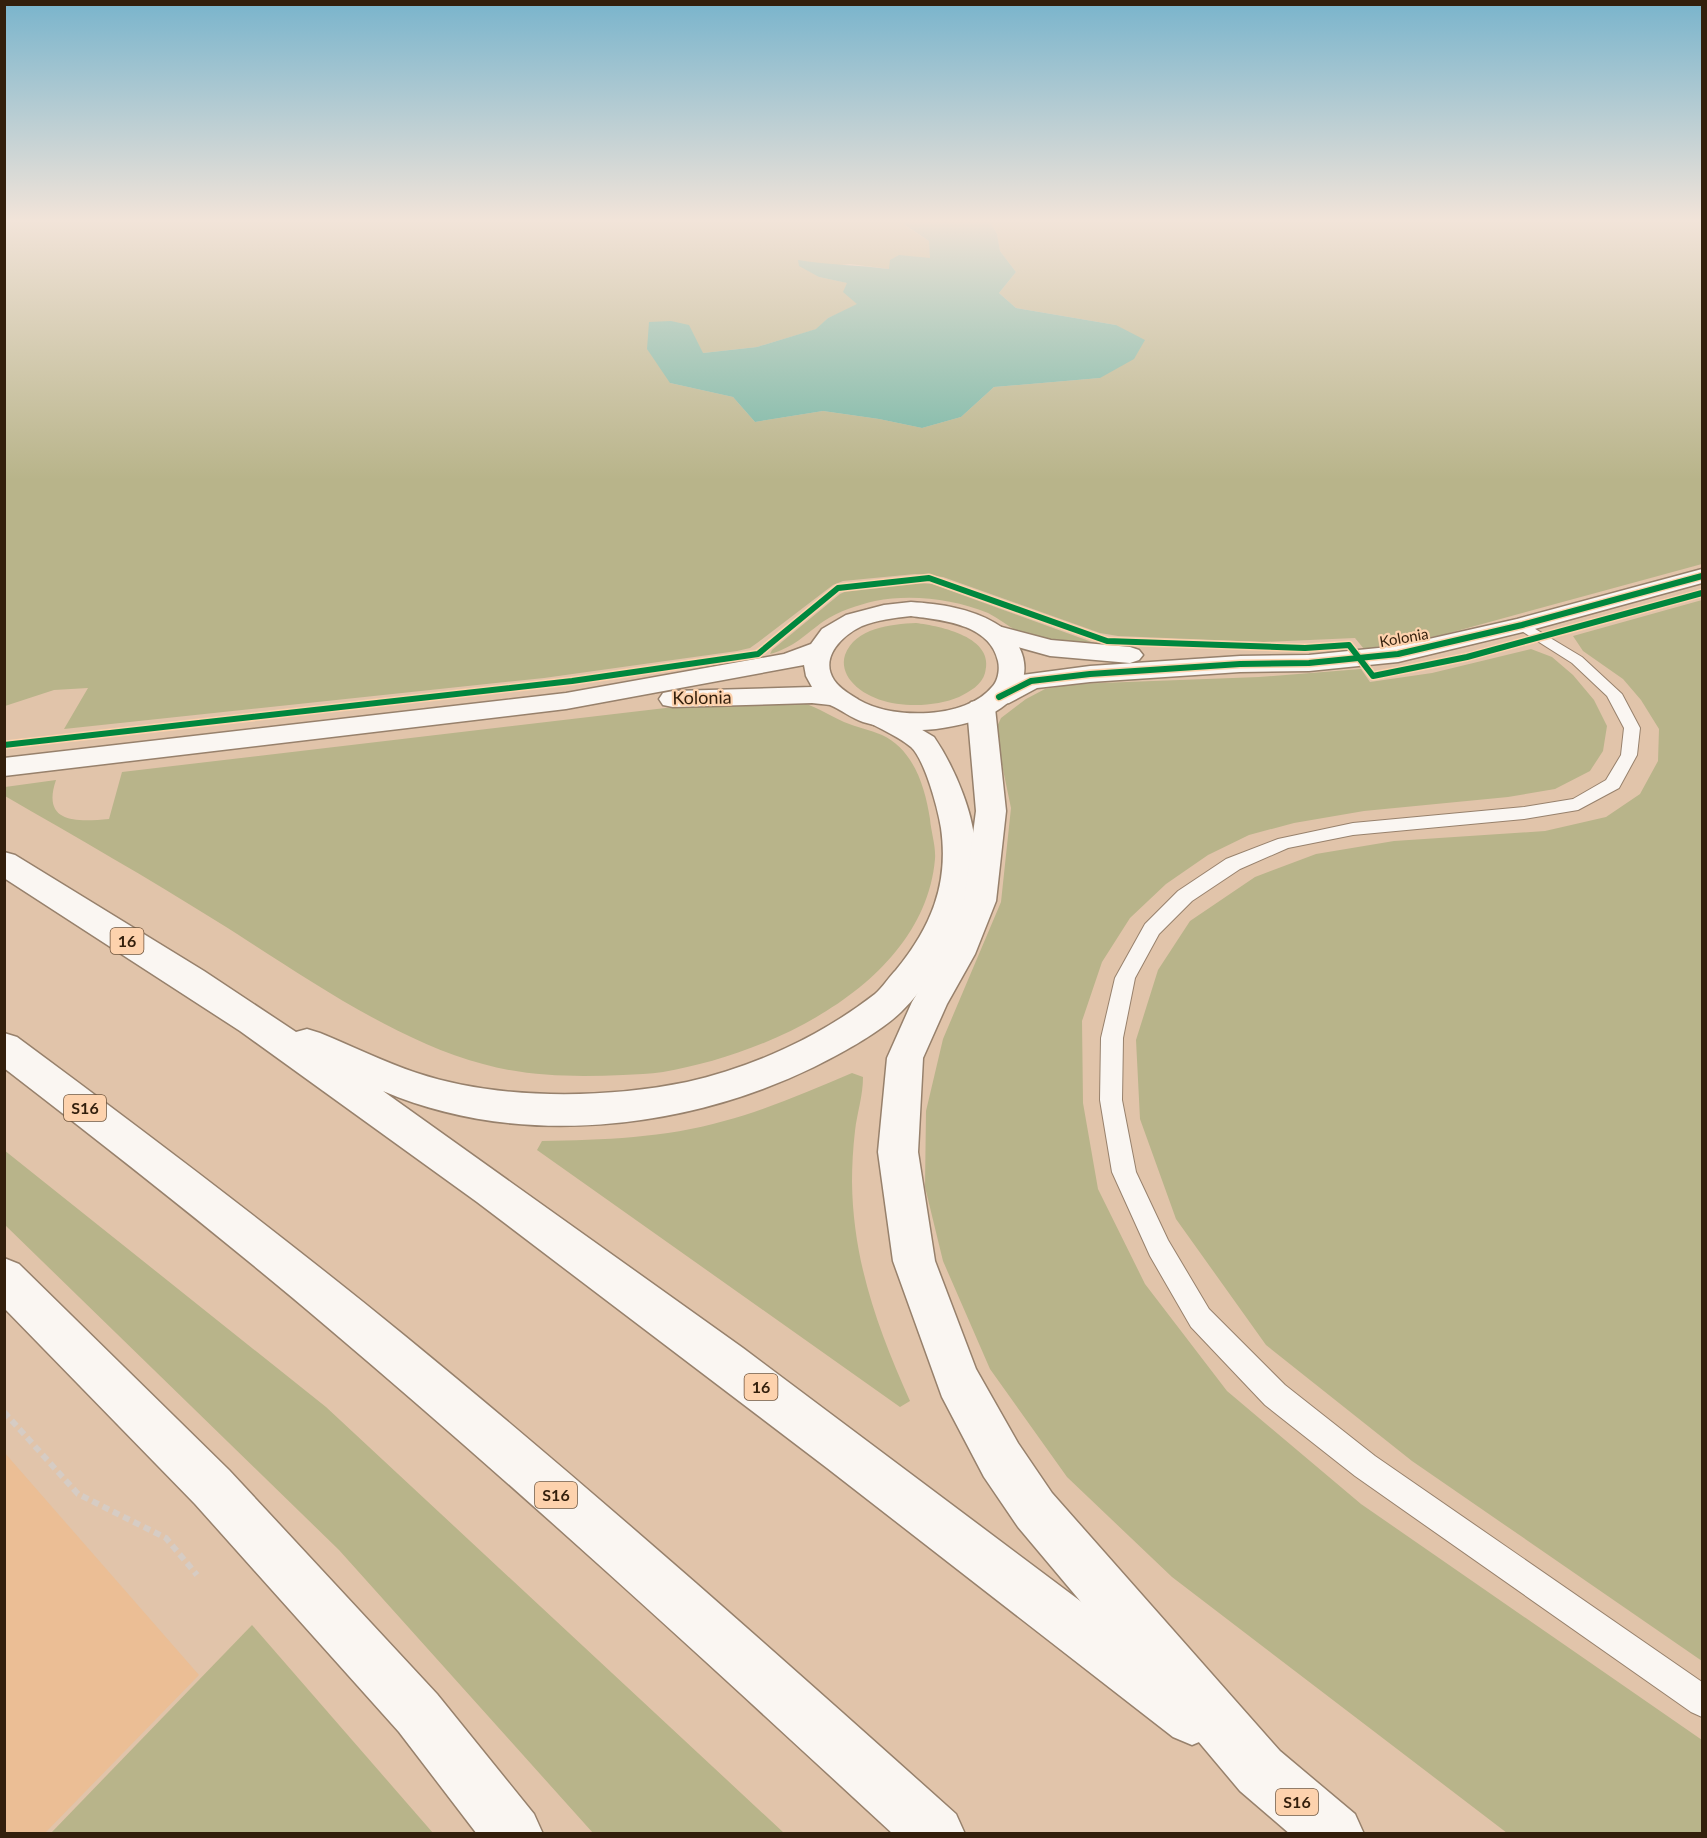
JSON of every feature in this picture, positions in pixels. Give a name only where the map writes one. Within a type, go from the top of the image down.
[{"type":"main road","name":"Kolonia","points":[[990,703],[1031,681],[1090,674],[1240,664],[1309,663],[1398,654],[1522,625],[1702,576]]},
{"type":"main road","points":[[250,1019],[409,1086],[448,1097],[525,1109],[606,1108],[687,1097],[764,1074],[784,1065],[832,1041],[889,1002],[932,949],[953,898],[960,854],[953,809],[940,774],[924,743],[882,718],[858,710],[837,698],[822,683],[816,666],[819,650],[832,633],[853,620],[881,612],[911,609],[942,612],[971,620],[994,633],[1005,645],[1012,658],[1014,672],[1009,685],[990,703],[960,716],[935,721],[882,718]]},
{"type":"main road","name":"Kolonia","points":[[994,633],[1050,648],[1240,664]]},
{"type":"main road","name":"Kolonia","points":[[4,767],[566,701],[790,661],[819,650]]},
{"type":"main road","name":"Kolonia","points":[[566,701],[812,695],[837,698]]},
{"type":"main road","points":[[990,703],[981,726],[992,811],[980,901],[958,954],[930,1002],[905,1058],[898,1152],[914,1261],[958,1381],[1001,1460],[1029,1502],[1260,1771]]},
{"type":"main road","name":"16","points":[[4,863],[250,1019],[512,1203],[802,1418],[1260,1771]]},
{"type":"main road","name":"S16","points":[[4,1047],[165,1169],[388,1351],[682,1604],[936,1833]]},
{"type":"main road","points":[[4,1278],[244,1522],[418,1713],[514,1833]]},
{"type":"main road","name":"S16","points":[[1260,1771],[1335,1833]]},
{"type":"lane","points":[[1522,625],[1577,660],[1614,694],[1632,728],[1629,755],[1613,783],[1578,804],[1524,813],[1353,829],[1284,843],[1233,864],[1185,896],[1152,930],[1125,978],[1112,1038],[1111,1100],[1124,1172],[1159,1248],[1200,1318],[1275,1395],[1365,1466],[1702,1701]]},
{"type":"path","points":[[4,1412],[78,1494],[166,1538],[197,1575]]},
{"type":"shaded area","points":[[5,308],[852,308],[828,318],[817,329],[757,347],[703,353],[670,383],[733,397],[755,422],[823,411],[922,428],[961,417],[994,387],[1100,378],[1116,325],[1016,308],[1702,308],[1702,564],[1442,635],[1364,649],[1355,638],[1263,642],[1118,636],[1100,633],[943,577],[915,574],[843,581],[833,585],[750,648],[737,651],[544,678],[64,729],[88,688],[54,690],[5,706]]},
{"type":"shaded area","points":[[920,583],[932,584],[1100,645],[1042,640],[1019,632],[988,613],[975,608],[947,601],[903,598],[875,601],[842,611],[793,644],[770,654],[840,594],[849,590]]},
{"type":"shaded area","points":[[1702,600],[1702,1661],[1412,1461],[1266,1345],[1176,1219],[1140,1119],[1136,1040],[1158,970],[1190,921],[1255,877],[1316,854],[1394,841],[1545,831],[1606,817],[1640,794],[1658,761],[1659,729],[1641,700],[1623,679],[1583,651],[1573,636]]},
{"type":"shaded area","points":[[916,623],[938,627],[964,636],[982,650],[986,661],[985,673],[978,685],[959,697],[932,704],[917,705],[887,702],[873,697],[851,681],[845,669],[844,658],[850,646],[857,639],[865,633],[885,626]]},
{"type":"shaded area","points":[[1531,649],[1552,657],[1573,675],[1594,700],[1607,726],[1603,751],[1590,771],[1555,789],[1508,797],[1364,811],[1294,823],[1249,835],[1208,855],[1166,884],[1130,918],[1102,962],[1082,1021],[1083,1103],[1098,1189],[1145,1284],[1227,1391],[1361,1504],[1702,1740],[1702,1833],[1507,1833],[1172,1577],[1067,1477],[990,1369],[943,1261],[925,1187],[926,1111],[943,1039],[1001,902],[1011,808],[995,731],[1001,718],[1026,699],[1045,689],[1074,684],[1259,677],[1361,669],[1370,682],[1432,673]]},
{"type":"shaded area","points":[[795,701],[882,735],[902,750],[910,760],[925,794],[935,849],[935,859],[925,903],[903,942],[873,976],[835,1005],[794,1029],[750,1049],[705,1063],[658,1073],[606,1076],[535,1074],[483,1064],[414,1039],[346,1003],[218,922],[5,796],[5,787],[56,780],[53,805],[58,812],[74,820],[109,819],[122,772],[691,705]]},
{"type":"shaded area","points":[[852,1073],[863,1077],[852,1163],[853,1211],[857,1240],[869,1294],[910,1401],[900,1407],[537,1150],[542,1141],[657,1135],[702,1127],[773,1105]]},
{"type":"shaded area","points":[[4,1150],[326,1407],[784,1833],[593,1833],[339,1550],[5,1225]]},
{"type":"shaded area","points":[[4,1452],[199,1675],[45,1833],[5,1833]]},
{"type":"shaded area","points":[[252,1625],[433,1833],[51,1833]]},
{"type":"water","points":[[849,308],[1016,308],[1116,325],[1145,340],[1134,359],[1100,378],[994,387],[961,417],[922,428],[823,411],[755,422],[733,397],[670,383],[647,349],[649,322],[671,321],[689,325],[703,353],[757,347],[816,329],[828,318]]},
{"type":"cycle path","points":[[999,697],[1031,681],[1090,674],[1240,664],[1309,663],[1398,654],[1522,625],[1702,576]]},
{"type":"cycle path","points":[[4,745],[572,681],[758,654],[838,588],[929,578],[1107,641],[1305,648],[1349,645],[1373,676],[1467,657],[1702,593]]}]
